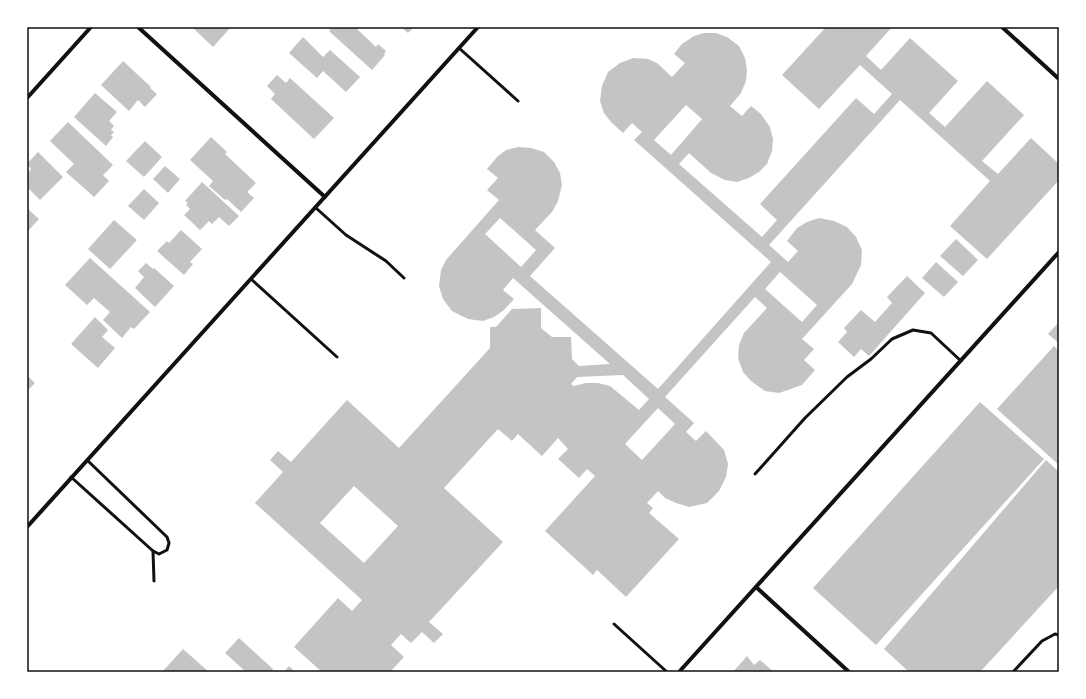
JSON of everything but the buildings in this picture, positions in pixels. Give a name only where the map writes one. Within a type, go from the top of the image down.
[{"type":"street","points":[[27,98],[91,27]]},
{"type":"street","points":[[138,27],[326,197]]},
{"type":"street","points":[[27,527],[478,27]]},
{"type":"street","points":[[1002,27],[1059,79]]},
{"type":"street","points":[[678,672],[1059,252]]},
{"type":"street","points":[[756,587],[849,672]]},
{"type":"lane","points":[[459,48],[518,101]]},
{"type":"lane","points":[[316,208],[346,235],[386,261],[404,278]]},
{"type":"lane","points":[[251,279],[337,357]]},
{"type":"lane","points":[[755,474],[805,418],[847,377],[871,359],[892,339],[913,330],[931,333],[961,361]]},
{"type":"lane","points":[[71,477],[153,551],[159,554],[166,550],[169,543],[167,537],[87,460]]},
{"type":"lane","points":[[153,551],[154,581]]},
{"type":"lane","points":[[614,624],[667,672]]},
{"type":"lane","points":[[1013,672],[1042,641],[1054,634],[1059,635]]}]
